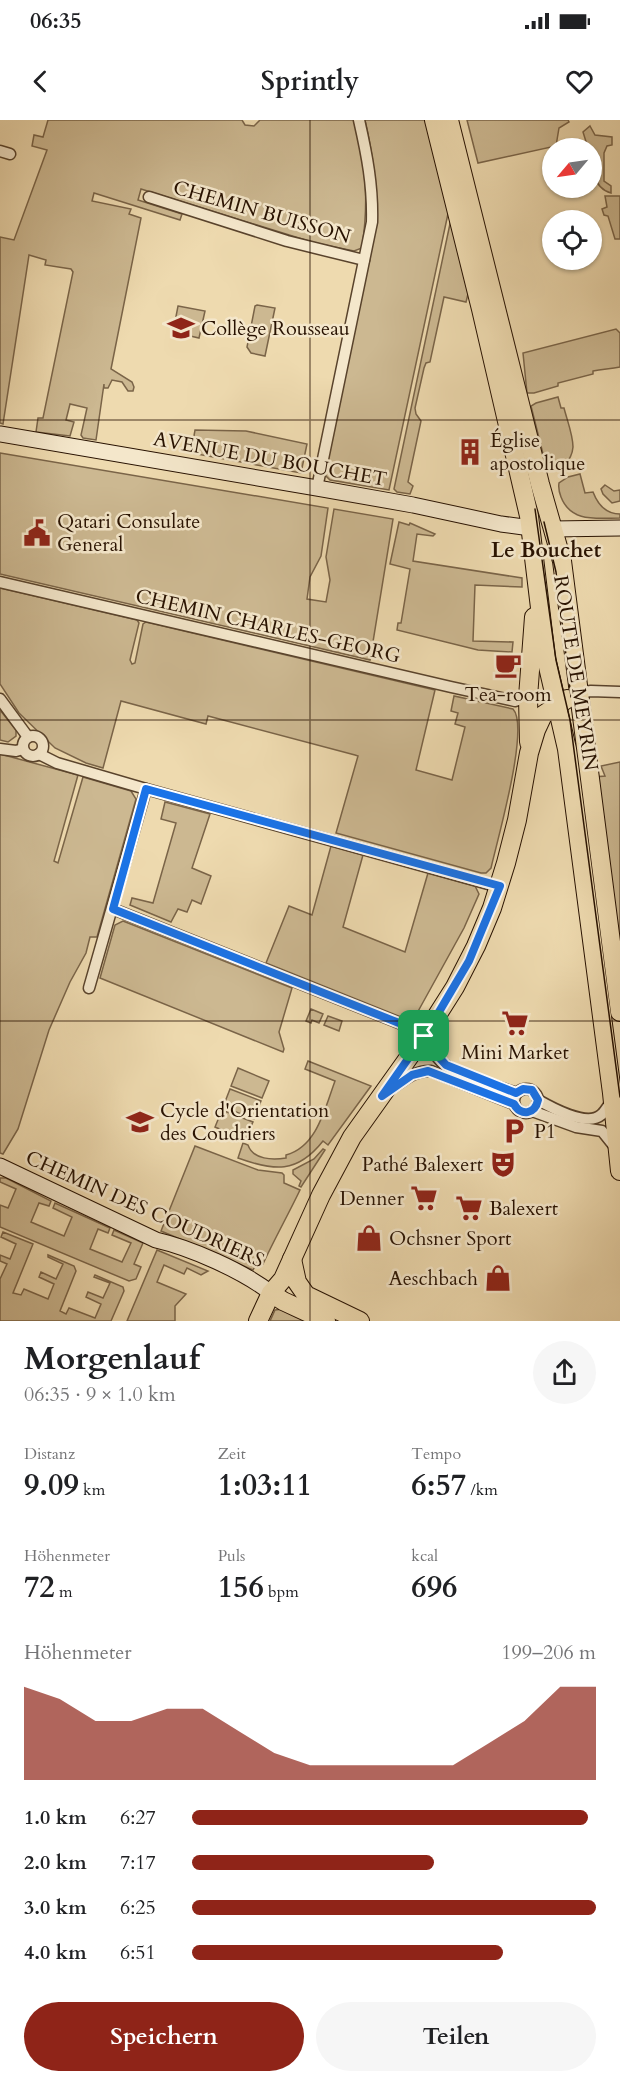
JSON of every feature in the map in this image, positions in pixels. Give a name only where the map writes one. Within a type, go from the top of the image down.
[{"type":"main road","name":"ROUTE DE MEYRIN","points":[[434,120],[481,309],[531,528],[547,664],[559,703],[568,761],[613,1098],[620,1171]]},
{"type":"main road","name":"ROUTE DE MEYRIN","points":[[449,120],[564,574],[620,1012]]},
{"type":"main road","points":[[531,528],[553,529]]},
{"type":"main road","points":[[529,753],[528,697],[531,636],[537,590]]},
{"type":"main road","points":[[258,1321],[271,1293],[283,1279],[324,1189],[351,1137],[428,1029],[469,961],[500,886],[517,820],[529,753],[539,720],[559,703],[578,693]]},
{"type":"main road","points":[[271,1293],[273,1274],[315,1180],[332,1152],[351,1137]]},
{"type":"main road","points":[[292,1259],[297,1282],[303,1293],[360,1321]]},
{"type":"main road","points":[[271,1293],[326,1321]]},
{"type":"street","points":[[317,488],[372,222],[373,191],[359,120]]},
{"type":"street","name":"CHEMIN BUISSON","points":[[149,197],[287,241],[364,260]]},
{"type":"street","name":"AVENUE DU BOUCHET","points":[[0,435],[317,488],[531,528]]},
{"type":"street","points":[[553,529],[620,528]]},
{"type":"street","name":"CHEMIN CHARLES-GEORG","points":[[0,582],[515,701],[528,697]]},
{"type":"street","points":[[578,693],[620,692]]},
{"type":"street","points":[[0,699],[28,737]]},
{"type":"street","points":[[22,749],[28,737],[36,736],[41,740],[43,747],[39,754]]},
{"type":"street","points":[[0,749],[16,751],[22,749]]},
{"type":"street","points":[[22,749],[28,756],[39,754],[57,763],[146,789],[500,886]]},
{"type":"street","points":[[89,988],[146,789]]},
{"type":"street","points":[[113,909],[409,1027],[428,1029],[436,1054],[444,1064],[515,1099]]},
{"type":"street","points":[[382,1096],[412,1075],[428,1071],[515,1099]]},
{"type":"street","points":[[613,1098],[602,1114],[588,1119],[546,1105],[528,1089],[523,1089],[515,1099],[517,1109],[523,1113],[532,1111],[576,1127],[602,1131],[618,1152]]},
{"type":"street","points":[[532,1111],[538,1100]]},
{"type":"street","name":"CHEMIN DES COUDRIERS","points":[[0,1166],[156,1240],[172,1244],[255,1280],[271,1293]]},
{"type":"shaded area","points":[[48,120],[242,120],[245,125],[254,126],[260,120],[354,120],[361,153],[366,199],[362,248],[354,251],[315,243],[141,189],[138,200],[182,214],[180,220],[94,193],[92,201],[131,209],[129,214],[141,218],[111,369],[132,382],[133,391],[128,391],[122,382],[112,380],[108,388],[104,388],[104,384],[96,440],[83,438],[81,435],[87,408],[70,404],[66,420],[74,422],[70,436],[36,432],[38,418],[43,418],[73,272],[71,269],[45,265],[46,260],[29,255],[3,424],[0,423],[0,237],[14,240],[47,150],[32,146],[34,135],[43,137]]},
{"type":"shaded area","points":[[365,120],[427,120],[449,209],[389,490],[330,480],[325,472],[376,223],[374,171]]},
{"type":"shaded area","points":[[467,120],[568,120],[569,122],[559,128],[557,138],[542,138],[542,149],[478,163]]},
{"type":"shaded area","points":[[590,126],[595,135],[612,137],[612,145],[607,146],[604,153],[604,181],[611,186],[611,193],[602,188],[602,138],[585,138],[583,132]]},
{"type":"shaded area","points":[[605,196],[620,196],[620,239],[615,239],[608,216],[604,215],[602,209],[607,207]]},
{"type":"shaded area","points":[[451,219],[469,290],[466,302],[444,297],[430,362],[426,363],[424,368],[415,408],[421,421],[408,482],[413,486],[410,494],[397,492],[394,489]]},
{"type":"shaded area","points":[[257,305],[275,308],[265,356],[251,353],[247,347]]},
{"type":"shaded area","points":[[178,306],[205,311],[199,338],[173,332]]},
{"type":"shaded area","points":[[616,329],[620,333],[620,367],[593,371],[593,374],[558,383],[558,386],[527,393],[523,353]]},
{"type":"shaded area","points":[[558,397],[561,408],[564,408],[573,447],[564,465],[552,471],[547,470],[531,406]]},
{"type":"shaded area","points":[[195,430],[246,431],[307,444],[301,473],[191,453]]},
{"type":"shaded area","points":[[0,453],[328,508],[321,556],[310,577],[307,599],[326,602],[330,580],[326,557],[334,509],[393,519],[370,660],[0,574]]},
{"type":"shaded area","points":[[580,474],[585,493],[593,492],[603,508],[620,514],[620,518],[586,517],[571,511],[565,505],[559,492],[559,483],[568,477]]},
{"type":"shaded area","points":[[605,485],[614,491],[620,490],[620,501],[612,503],[603,494],[601,489]]},
{"type":"shaded area","points":[[399,522],[409,525],[410,523],[435,534],[433,536],[417,534],[413,561],[522,578],[522,587],[475,585],[473,641],[513,642],[512,652],[478,650],[397,630],[398,623],[401,623],[410,569],[390,564]]},
{"type":"shaded area","points":[[0,588],[137,620],[139,623],[130,660],[132,664],[135,663],[143,624],[146,622],[435,690],[416,770],[452,780],[465,727],[455,724],[458,713],[451,711],[454,696],[513,709],[517,720],[518,738],[515,760],[491,868],[486,873],[481,873],[336,833],[358,756],[355,755],[208,716],[206,724],[121,701],[103,768],[86,763],[55,748],[19,713],[0,684]]},
{"type":"shaded area","points":[[0,710],[16,730],[16,736],[8,742],[0,740]]},
{"type":"shaded area","points":[[0,754],[78,775],[54,861],[58,863],[83,777],[131,791],[136,799],[97,937],[90,937],[86,953],[70,982],[49,1030],[18,1129],[3,1154],[0,1153]]},
{"type":"shaded area","points":[[620,762],[620,977],[594,777],[605,776],[601,766]]},
{"type":"shaded area","points":[[165,802],[210,814],[192,868],[211,876],[201,904],[192,900],[187,912],[178,909],[171,922],[130,905],[132,898],[153,903],[176,823],[161,819]]},
{"type":"shaded area","points":[[331,846],[363,855],[343,927],[405,952],[428,873],[475,886],[479,894],[464,928],[416,1015],[406,1019],[266,963],[289,906],[312,915]]},
{"type":"shaded area","points":[[123,921],[292,988],[279,1032],[283,1052],[100,978],[115,925]]},
{"type":"shaded area","points":[[311,1009],[323,1014],[319,1023],[312,1020],[311,1023],[306,1021]]},
{"type":"shaded area","points":[[328,1016],[342,1021],[339,1031],[324,1025]]},
{"type":"shaded area","points":[[308,1061],[371,1086],[328,1145],[323,1141],[304,1159],[284,1167],[274,1167],[238,1158],[243,1143],[259,1156],[270,1159],[286,1158],[286,1155],[297,1151],[312,1135],[323,1114],[335,1081],[305,1069]]},
{"type":"shaded area","points":[[238,1068],[269,1081],[262,1098],[231,1086]]},
{"type":"shaded area","points":[[230,1089],[261,1101],[254,1119],[223,1107]]},
{"type":"shaded area","points":[[222,1110],[253,1122],[245,1140],[215,1127]]},
{"type":"shaded area","points":[[195,1146],[258,1170],[282,1173],[284,1183],[300,1190],[263,1264],[257,1262],[253,1270],[161,1231]]},
{"type":"shaded area","points":[[323,1149],[325,1150],[301,1187],[299,1186],[301,1181],[293,1174],[293,1170],[314,1159]]},
{"type":"shaded area","points":[[0,1178],[6,1178],[51,1201],[49,1206],[39,1203],[31,1222],[64,1236],[72,1217],[53,1208],[55,1203],[110,1228],[108,1233],[98,1229],[90,1249],[122,1262],[131,1243],[112,1235],[114,1230],[143,1243],[134,1264],[141,1267],[136,1279],[129,1281],[0,1227],[0,1205],[8,1208],[16,1189],[0,1182]]},
{"type":"shaded area","points":[[3,1232],[33,1244],[13,1293],[21,1295],[24,1289],[48,1299],[54,1284],[39,1277],[41,1272],[56,1279],[63,1264],[48,1255],[74,1266],[76,1271],[60,1311],[66,1314],[69,1308],[95,1318],[101,1304],[86,1297],[88,1292],[103,1298],[110,1283],[94,1277],[95,1275],[123,1287],[124,1291],[111,1321],[0,1321],[0,1279],[7,1264],[0,1261],[0,1255],[10,1259],[16,1244],[1,1237]]},
{"type":"shaded area","points":[[157,1250],[208,1271],[201,1275],[187,1268],[184,1274],[164,1265],[157,1282],[186,1294],[175,1306],[175,1321],[127,1321]]},
{"type":"shaded area","points":[[283,1309],[309,1321],[270,1321],[275,1310]]},
{"type":"tram line","points":[[535,509],[556,660],[570,720],[620,1097]]},
{"type":"tram line","points":[[544,522],[556,572],[571,697]]},
{"type":"place","name":"Collège Rousseau","points":[[181,328]]},
{"type":"place","name":"Église apostolique","points":[[470,452]]},
{"type":"place","name":"Qatari Consulate General","points":[[37,533]]},
{"type":"place","name":"Tea-room","points":[[508,665]]},
{"type":"place","name":"Mini Market","points":[[515,1023]]},
{"type":"place","name":"Cycle d'Orientation des Coudriers","points":[[140,1122]]},
{"type":"place","name":"P1","points":[[514,1131]]},
{"type":"place","name":"Pathé Balexert","points":[[503,1164]]},
{"type":"place","name":"Denner","points":[[424,1198]]},
{"type":"place","name":"Balexert","points":[[469,1208]]},
{"type":"place","name":"Ochsner Sport","points":[[369,1238]]},
{"type":"place","name":"Aeschbach","points":[[498,1278]]},
{"type":"district","name":"Le Bouchet","points":[[546,550]]},
{"type":"route","points":[[146,789],[500,886],[469,961],[433,1022],[434,1044],[441,1062],[460,1072],[516,1093],[523,1089],[530,1090],[538,1100],[534,1110],[523,1113],[514,1104],[428,1071],[412,1075],[382,1096],[424,1036],[409,1027],[113,909],[146,789]]}]
